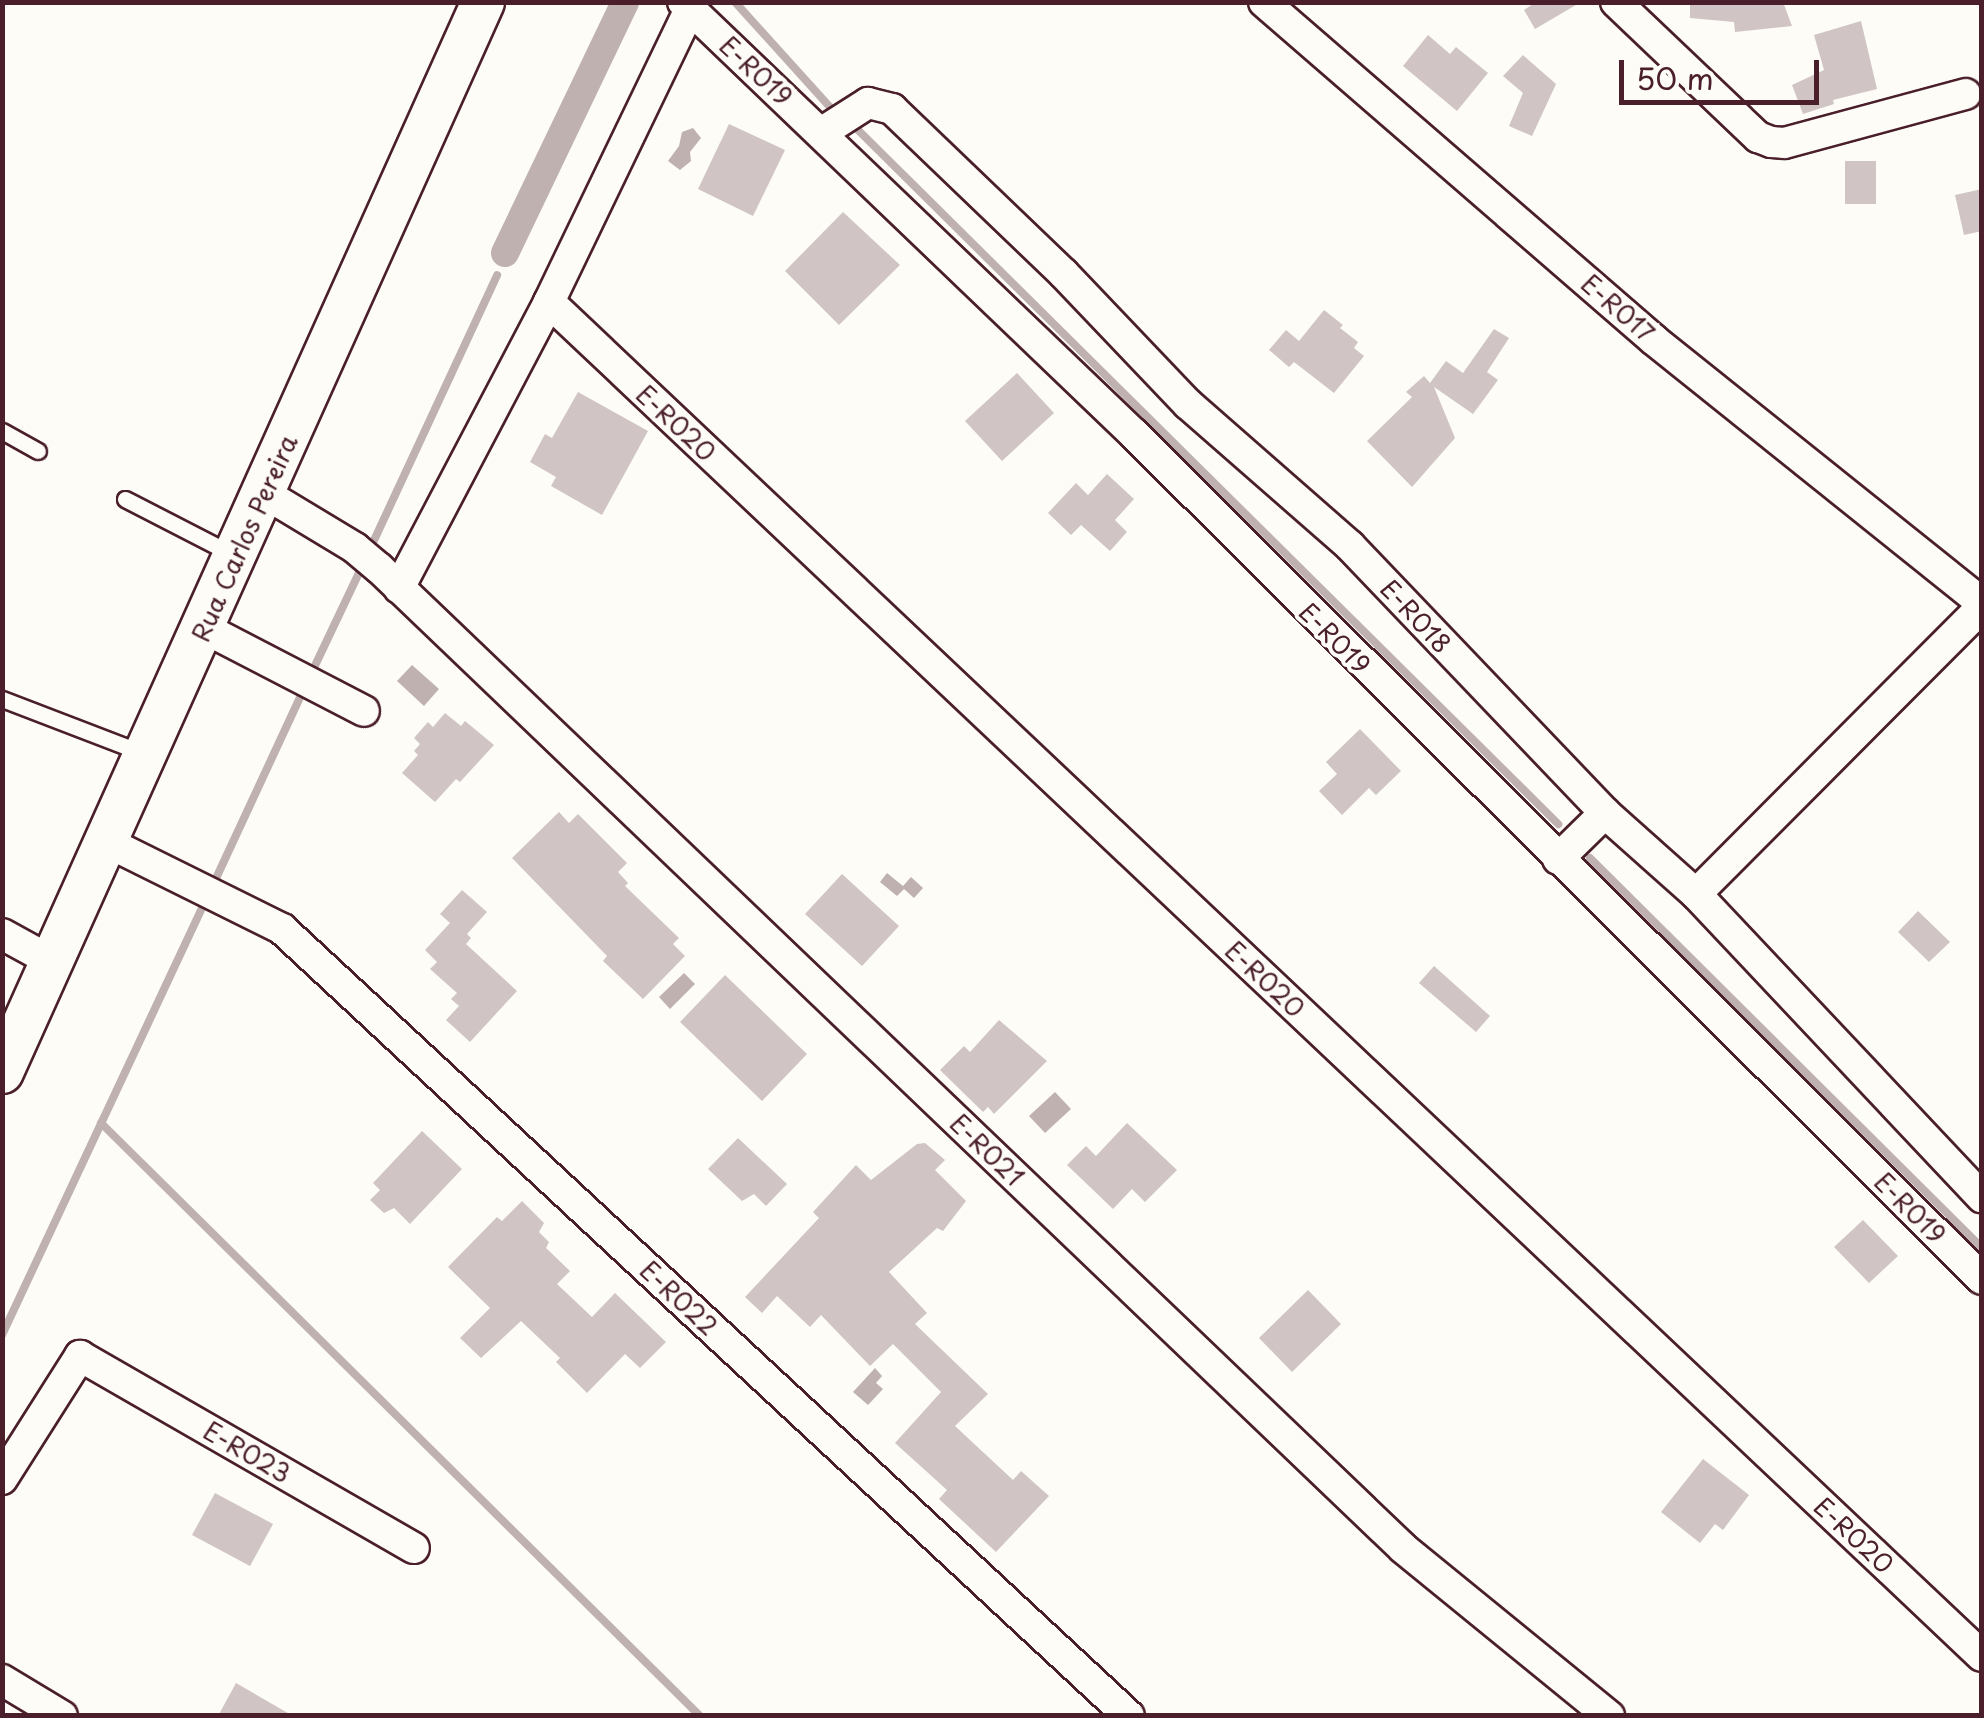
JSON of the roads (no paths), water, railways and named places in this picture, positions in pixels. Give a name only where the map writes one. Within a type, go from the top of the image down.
[{"type":"street","name":"Rua Carlos Pereira","points":[[2,1072],[238,556],[483,2]]},
{"type":"street","name":"E-R017","points":[[1264,2],[1654,340],[1982,605]]},
{"type":"street","points":[[1616,2],[1758,138],[1771,142],[1784,143],[1966,94]]},
{"type":"street","points":[[378,568],[548,302],[687,6]]},
{"type":"street","name":"E-R019","points":[[687,6],[1134,434],[1982,1279]]},
{"type":"street","name":"E-R018","points":[[821,133],[868,103],[892,110],[1064,274],[1188,404],[1350,546],[1605,813],[1696,894],[1982,1197]]},
{"type":"street","name":"E-R020","points":[[548,302],[1982,1656]]},
{"type":"street","name":"E-R021","points":[[264,493],[378,568],[1404,1548],[1608,1716]]},
{"type":"street","points":[[1696,894],[1982,605]]},
{"type":"street","points":[[204,628],[364,711]]},
{"type":"street","points":[[1558,859],[1605,813]]},
{"type":"street","name":"E-R022","points":[[106,842],[282,930],[1129,1716]]},
{"type":"street","points":[[2,934],[53,962]]},
{"type":"street","name":"E-R023","points":[[2,1478],[80,1356],[414,1548]]},
{"type":"street","points":[[2,1680],[62,1716]]},
{"type":"lane","points":[[2,431],[38,452]]},
{"type":"lane","points":[[125,499],[238,556]]},
{"type":"lane","points":[[2,699],[146,754]]},
{"type":"waterway","points":[[505,253],[625,2]]},
{"type":"waterway","points":[[735,2],[830,107]]},
{"type":"waterway","points":[[856,128],[1558,824]]},
{"type":"waterway","points":[[370,549],[497,275]]},
{"type":"waterway","points":[[311,674],[359,573]]},
{"type":"waterway","points":[[212,887],[305,687]]},
{"type":"waterway","points":[[1590,858],[1982,1248]]},
{"type":"waterway","points":[[2,1335],[206,899]]},
{"type":"waterway","points":[[101,1123],[700,1716]]}]
